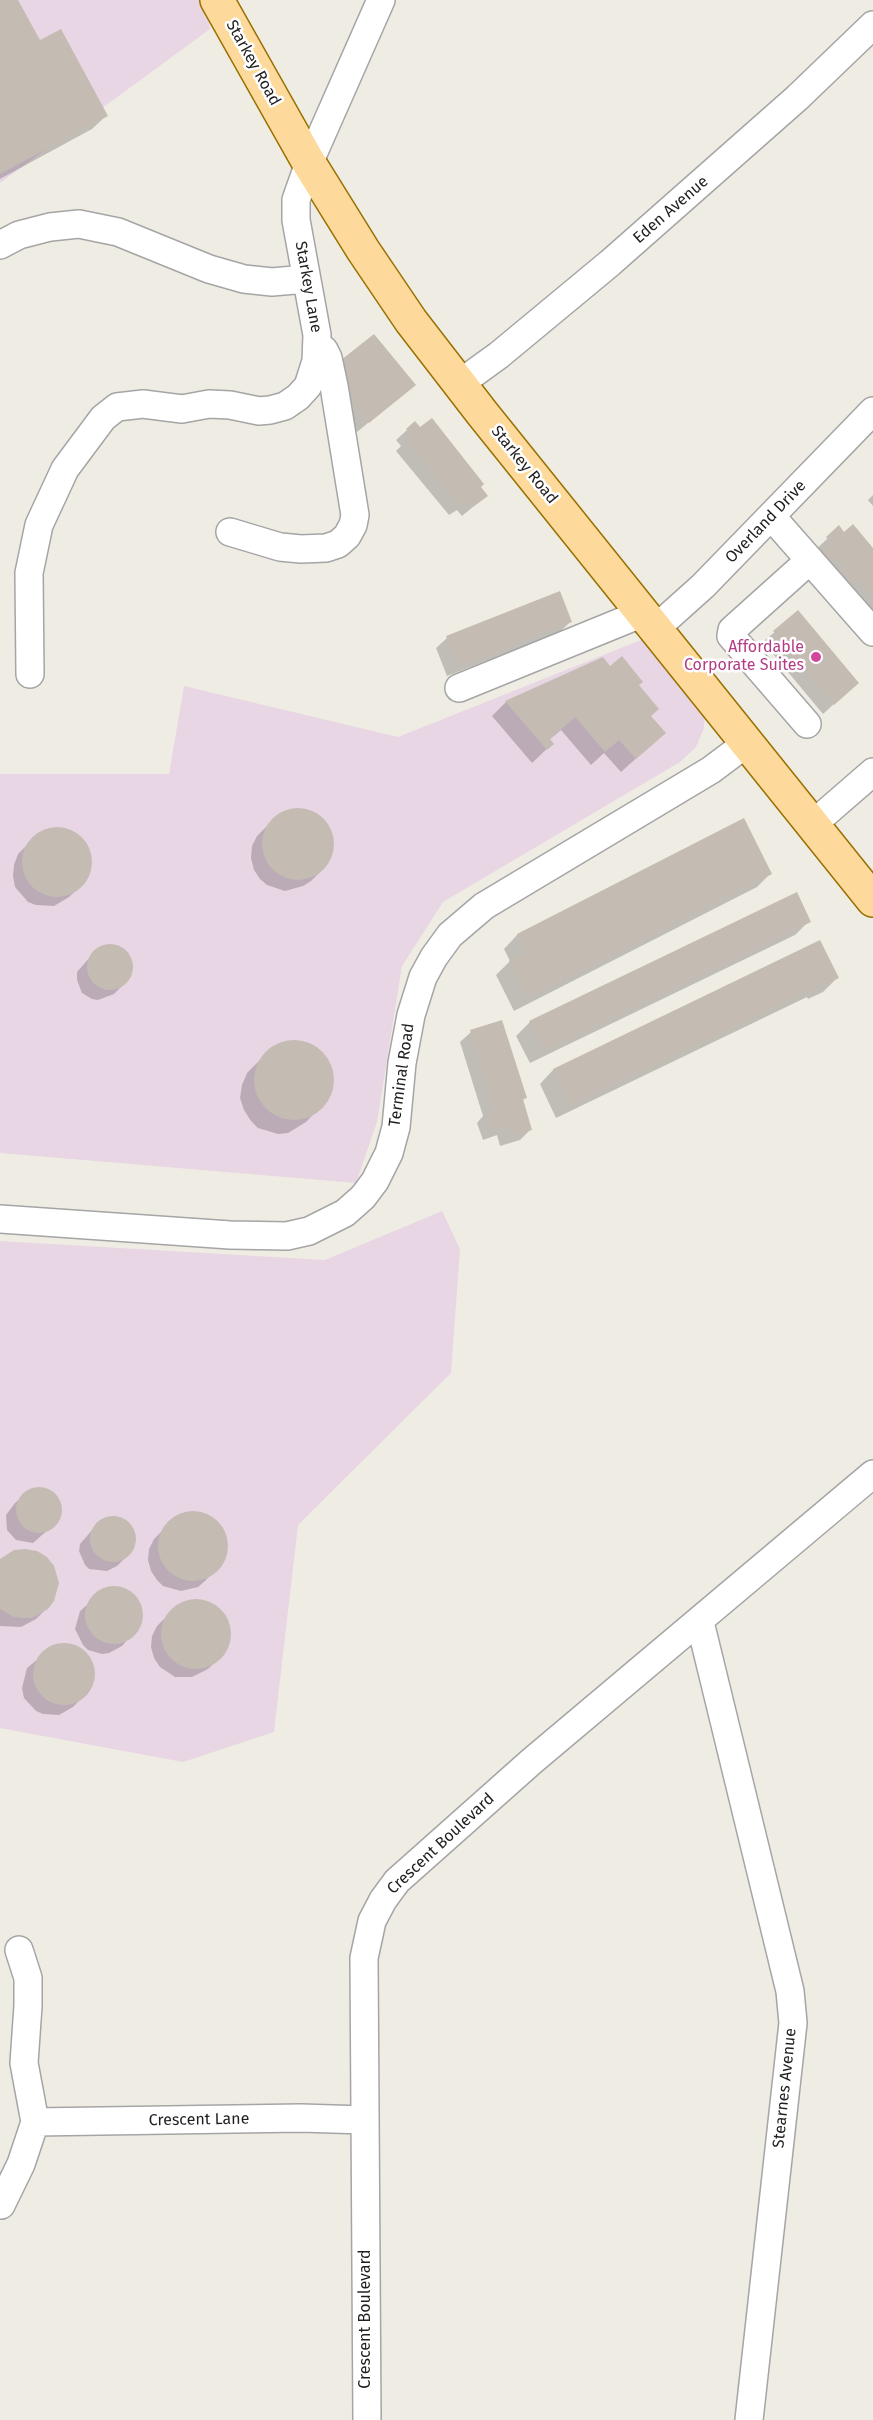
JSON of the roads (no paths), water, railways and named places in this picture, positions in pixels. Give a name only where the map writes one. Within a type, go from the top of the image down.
[{"type":"main road","name":"Starkey Road","points":[[218,0],[309,163],[411,321],[873,900]]},
{"type":"street","name":"Starkey Lane","points":[[30,674],[29,573],[39,525],[65,469],[103,418],[117,407],[143,404],[182,409],[209,404],[230,405],[259,411],[270,410],[285,406],[308,386],[316,361],[317,345],[296,210],[300,185],[381,0]]},
{"type":"street","name":"Eden Avenue","points":[[459,384],[499,355],[610,263],[797,98],[873,25]]},
{"type":"street","points":[[0,244],[19,235],[50,227],[79,224],[118,232],[209,269],[244,279],[272,282],[306,279]]},
{"type":"street","points":[[230,532],[280,547],[309,549],[326,548],[338,544],[347,536],[353,525],[355,515],[334,387],[328,358],[324,350],[317,345]]},
{"type":"street","name":"Overland Drive","points":[[459,688],[649,621],[703,586],[873,411]]},
{"type":"street","points":[[771,516],[873,632]]},
{"type":"street","points":[[807,724],[731,636],[732,630],[810,560]]},
{"type":"street","name":"Terminal Road","points":[[0,1219],[230,1235],[286,1236],[326,1224],[345,1213],[363,1197],[375,1181],[389,1153],[396,1127],[402,1063],[411,1015],[423,976],[450,935],[484,906],[711,770],[747,743]]},
{"type":"street","points":[[813,824],[873,772]]},
{"type":"street","name":"Crescent Boulevard","points":[[367,2420],[364,1958],[372,1921],[382,1900],[397,1881],[524,1768],[873,1474]]},
{"type":"street","name":"Stearnes Avenue","points":[[700,1622],[790,1991],[792,2012],[792,2042],[774,2183],[749,2420]]},
{"type":"street","points":[[1,2205],[21,2164],[35,2122],[24,2063],[28,1978],[20,1950]]},
{"type":"street","name":"Crescent Lane","points":[[35,2122],[301,2118],[364,2120]]},
{"type":"place","name":"Affordable Corporate Suites","points":[[816,657]]}]
